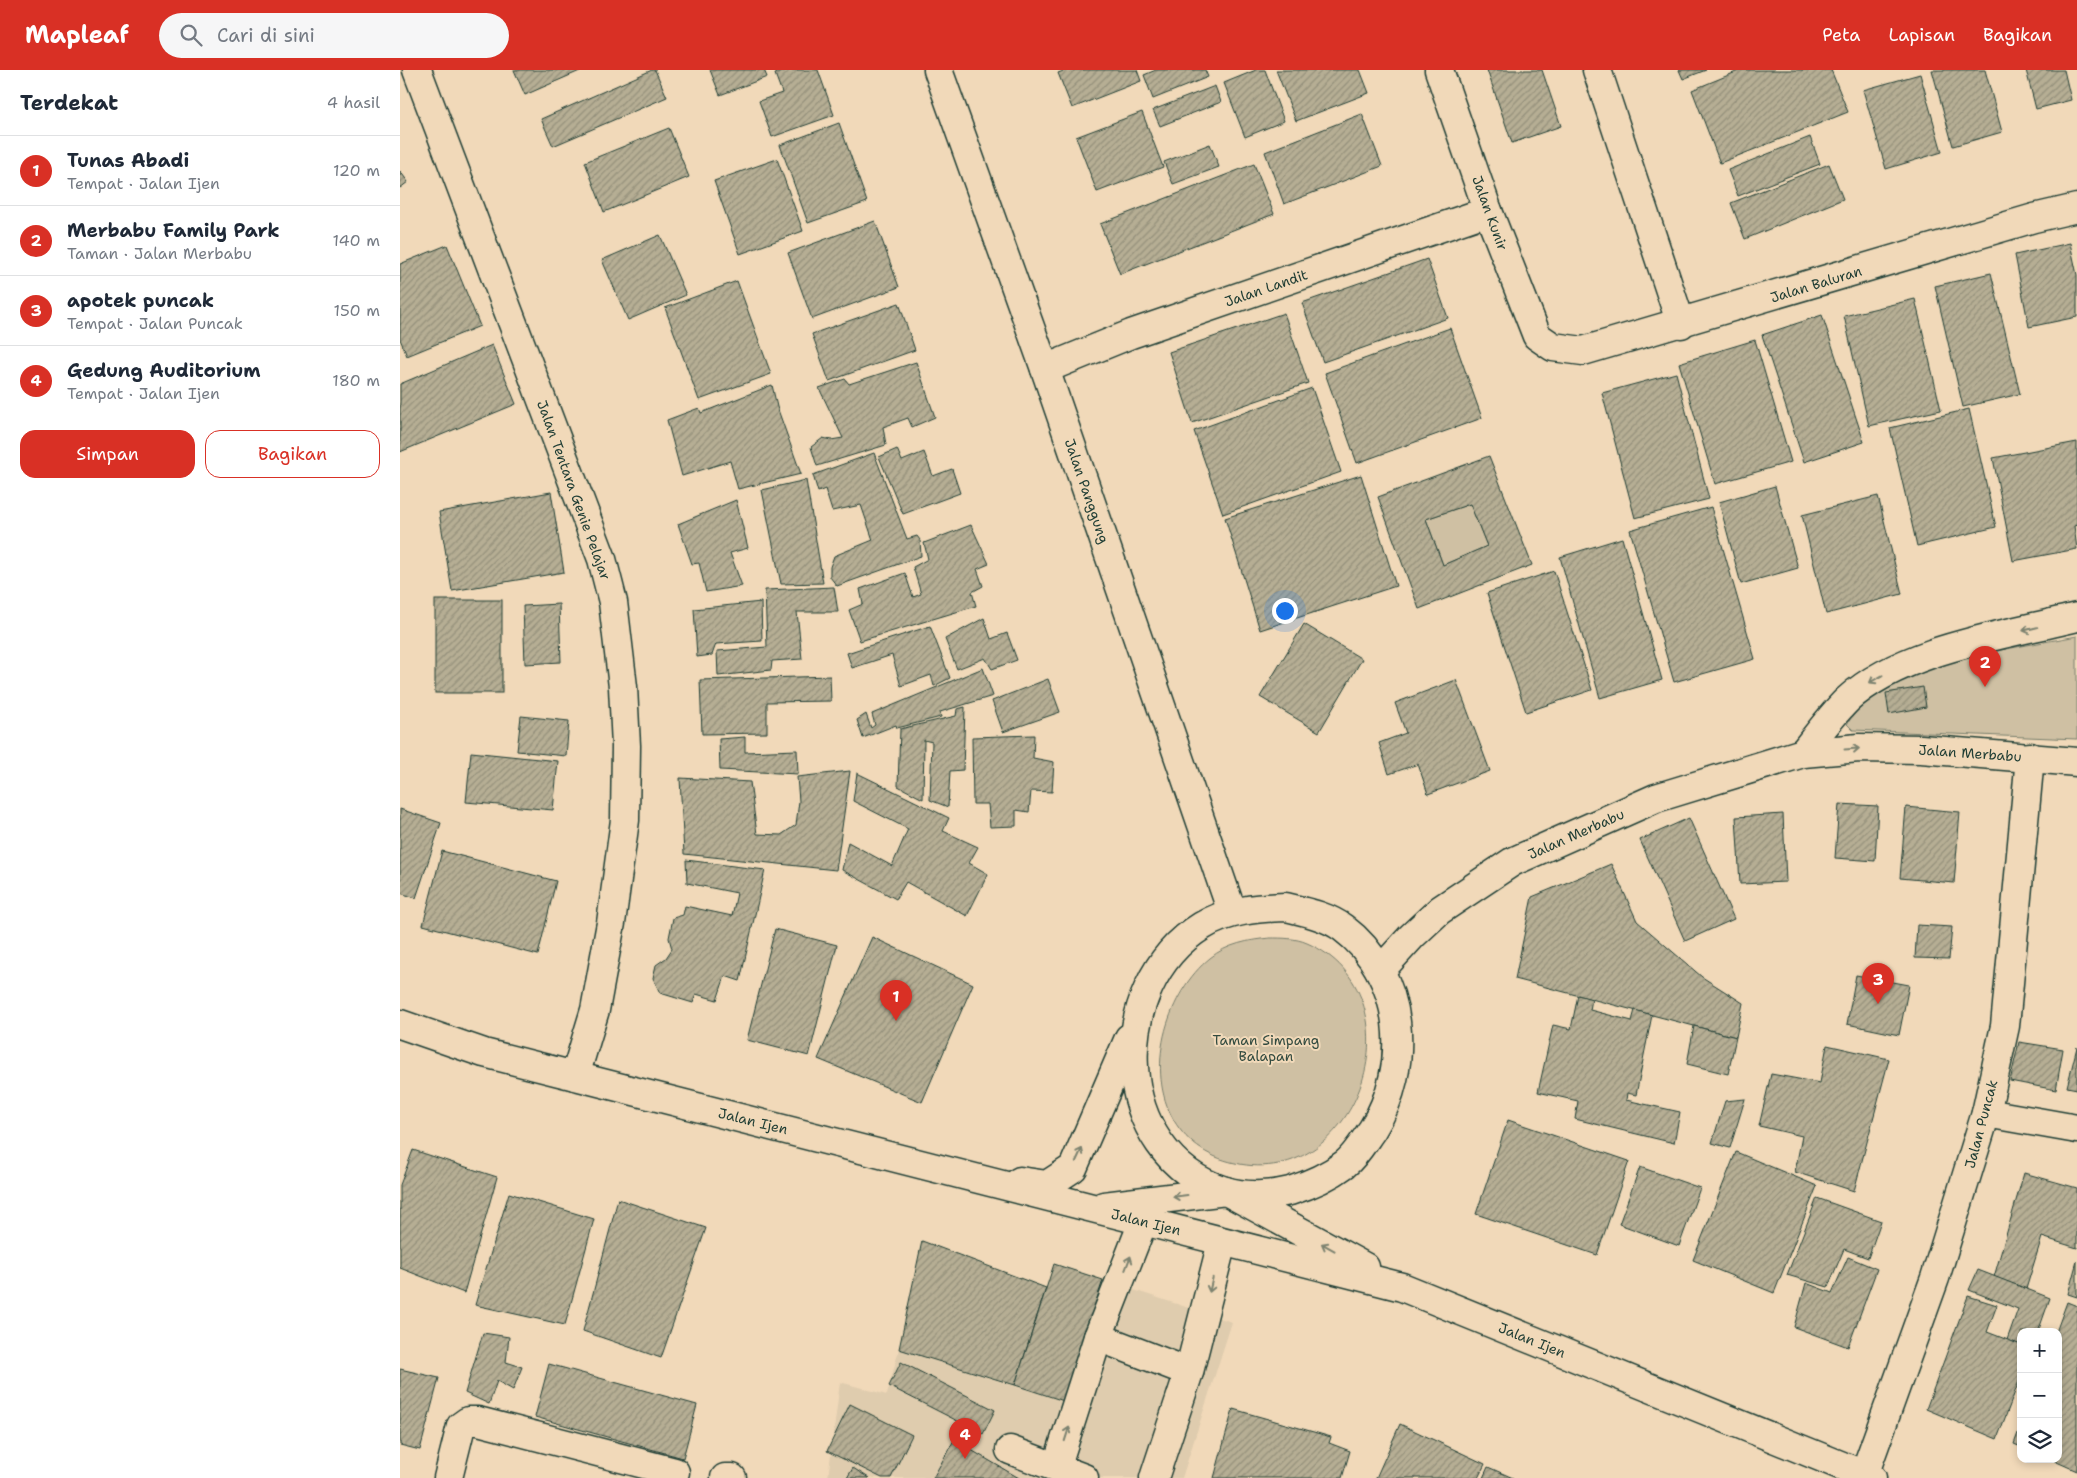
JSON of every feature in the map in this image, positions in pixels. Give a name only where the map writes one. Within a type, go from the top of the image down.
[{"type":"main road","name":"Jalan Tentara Genie Pelajar","points":[[417,70],[602,559],[613,602],[623,687],[626,746],[625,820],[612,923],[595,1010],[575,1076]]},
{"type":"main road","name":"Jalan Panggung","points":[[938,70],[1045,369],[1232,912]]},
{"type":"main road","name":"Jalan Kunir","points":[[1439,70],[1488,211],[1537,336],[1553,347]]},
{"type":"main road","points":[[1597,70],[1681,324]]},
{"type":"main road","name":"Jalan Baluran","points":[[1553,347],[1583,351],[1681,324],[2034,218],[2077,208]]},
{"type":"main road","name":"Jalan Landit","points":[[1045,369],[1131,334],[1488,211]]},
{"type":"main road","points":[[1803,753],[1830,718],[1848,700],[1873,680],[1917,658],[2077,617]]},
{"type":"main road","name":"Jalan Merbabu","points":[[1380,971],[1412,936],[1440,910],[1512,862],[1656,798],[1803,753],[1859,748],[1921,749],[2077,762]]},
{"type":"main road","name":"Jalan Puncak","points":[[1868,1476],[1935,1278],[1986,1113],[2005,1026],[2030,757]]},
{"type":"main road","points":[[956,1173],[1047,1185],[1072,1168],[1160,968],[1178,946],[1202,926],[1232,912],[1286,907],[1317,914],[1343,928],[1368,951],[1380,971],[1395,1010],[1398,1051],[1391,1092],[1380,1116],[1364,1142],[1346,1163],[1309,1185],[1271,1194],[1253,1195],[1226,1191],[1088,1208]]},
{"type":"main road","points":[[1138,1018],[1134,1057],[1135,1086],[1149,1129],[1172,1160],[1197,1178],[1226,1191],[1402,1287]]},
{"type":"main road","name":"Jalan Ijen","points":[[400,1024],[484,1053],[1402,1287],[1868,1476]]},
{"type":"main road","points":[[1986,1113],[2077,1129]]},
{"type":"main road","points":[[1056,1468],[1098,1337],[1143,1222]]},
{"type":"main road","points":[[1154,1478],[1189,1372],[1222,1242]]},
{"type":"main road","points":[[1098,1337],[1189,1372]]},
{"type":"main road","points":[[448,1478],[461,1426],[468,1421],[478,1421],[675,1472]]},
{"type":"main road","points":[[1010,1450],[1084,1478]]},
{"type":"main road","points":[[725,1478],[732,1478]]},
{"type":"shaded area","points":[[1103,1280],[1232,1322],[1182,1478],[828,1478],[840,1382],[887,1395],[899,1349],[1063,1401]]},
{"type":"green space","points":[[1470,504],[1487,546],[1443,565],[1426,519]]},
{"type":"green space","points":[[2077,636],[2077,739],[1853,730],[1847,724],[1866,703],[1890,686],[1920,673],[1985,653]]},
{"type":"green space","name":"Taman Simpang Balapan","points":[[1270,938],[1303,941],[1343,968],[1363,1003],[1369,1042],[1362,1083],[1344,1119],[1315,1148],[1279,1164],[1235,1163],[1206,1152],[1190,1140],[1176,1124],[1164,1095],[1161,1074],[1161,1052],[1165,1030],[1173,1009],[1195,972],[1210,958],[1224,949],[1246,942]]},
{"type":"building","points":[[514,70],[582,70],[525,95]]},
{"type":"building","points":[[655,70],[667,97],[553,146],[541,119]]},
{"type":"building","points":[[710,70],[764,70],[767,77],[720,95]]},
{"type":"building","points":[[787,70],[818,70],[834,115],[772,137],[759,101],[782,93],[775,74]]},
{"type":"building","points":[[1066,70],[1137,70],[1141,81],[1072,108],[1058,73]]},
{"type":"building","points":[[1156,70],[1205,70],[1208,77],[1153,99],[1144,75]]},
{"type":"building","points":[[1256,70],[1265,70],[1284,121],[1245,137],[1224,83]]},
{"type":"building","points":[[1276,70],[1360,70],[1369,93],[1296,121]]},
{"type":"building","points":[[1487,70],[1542,70],[1561,126],[1512,143]]},
{"type":"building","points":[[1679,70],[1706,70],[1683,79]]},
{"type":"building","points":[[1741,70],[1831,70],[1848,112],[1720,163],[1692,90]]},
{"type":"building","points":[[1932,70],[1985,70],[2002,132],[1953,146]]},
{"type":"building","points":[[2026,70],[2064,70],[2071,100],[2036,109]]},
{"type":"building","points":[[1920,74],[1942,152],[1886,169],[1863,90]]},
{"type":"building","points":[[1215,86],[1221,102],[1160,126],[1153,110]]},
{"type":"building","points":[[1142,112],[1163,167],[1097,192],[1076,137]]},
{"type":"building","points":[[1362,114],[1382,166],[1284,204],[1265,152]]},
{"type":"building","points":[[839,123],[867,202],[808,223],[780,145]]},
{"type":"building","points":[[669,128],[689,177],[604,212],[585,162]]},
{"type":"building","points":[[1810,137],[1820,164],[1738,196],[1728,170]]},
{"type":"building","points":[[1210,144],[1219,167],[1173,184],[1164,162]]},
{"type":"building","points":[[777,159],[803,231],[740,254],[714,181]]},
{"type":"building","points":[[1254,164],[1274,214],[1120,274],[1100,224]]},
{"type":"building","points":[[1829,164],[1843,199],[1745,239],[1731,203]]},
{"type":"building","points":[[400,171],[408,182],[400,188]]},
{"type":"building","points":[[875,221],[899,287],[812,319],[788,253]]},
{"type":"building","points":[[660,235],[686,295],[628,320],[602,260]]},
{"type":"building","points":[[2070,243],[2077,275],[2077,317],[2029,327],[2015,255]]},
{"type":"building","points":[[447,245],[480,326],[407,356],[400,339],[400,264]]},
{"type":"building","points":[[1427,259],[1448,318],[1323,362],[1302,303]]},
{"type":"building","points":[[1991,273],[2020,394],[1963,407],[1935,286]]},
{"type":"building","points":[[737,281],[771,374],[699,400],[665,308]]},
{"type":"building","points":[[1915,299],[1941,410],[1869,426],[1844,316]]},
{"type":"building","points":[[899,303],[915,350],[829,381],[812,334]]},
{"type":"building","points":[[1284,313],[1308,383],[1192,423],[1169,352]]},
{"type":"building","points":[[1822,315],[1864,442],[1804,462],[1762,335]]},
{"type":"building","points":[[1450,328],[1482,418],[1357,463],[1325,373]]},
{"type":"building","points":[[1755,340],[1791,462],[1715,484],[1679,363]]},
{"type":"building","points":[[492,345],[516,404],[400,452],[400,384]]},
{"type":"building","points":[[916,362],[935,417],[912,427],[908,418],[883,427],[886,445],[817,466],[811,447],[823,438],[831,440],[843,438],[819,388],[845,379],[849,384]]},
{"type":"building","points":[[1676,373],[1709,499],[1635,518],[1602,393]]},
{"type":"building","points":[[772,385],[777,407],[801,474],[738,489],[730,461],[682,476],[667,420],[699,408],[701,413]]},
{"type":"building","points":[[1312,388],[1341,472],[1223,514],[1194,431]]},
{"type":"building","points":[[1969,409],[1996,527],[1917,546],[1890,428]]},
{"type":"building","points":[[2077,442],[2077,525],[2074,526],[2077,549],[2013,561],[1993,458]]},
{"type":"building","points":[[897,449],[902,461],[924,452],[933,476],[952,469],[960,493],[903,514],[879,457]]},
{"type":"building","points":[[874,453],[907,539],[917,536],[920,540],[921,556],[837,586],[830,577],[830,567],[834,556],[873,540],[861,505],[832,511],[825,489],[818,492],[813,475]]},
{"type":"building","points":[[1489,456],[1532,565],[1419,609],[1378,497]],"holes":[[[1470,504],[1487,546],[1443,565],[1426,519]]]},
{"type":"building","points":[[1361,475],[1396,586],[1260,630],[1225,518]]},
{"type":"building","points":[[806,480],[823,583],[781,584],[762,490]]},
{"type":"building","points":[[1775,486],[1798,568],[1741,584],[1719,502]]},
{"type":"building","points":[[551,492],[564,572],[452,591],[439,512]]},
{"type":"building","points":[[1878,496],[1902,594],[1826,614],[1802,515]]},
{"type":"building","points":[[736,500],[748,548],[730,553],[742,586],[706,592],[699,563],[692,564],[678,524]]},
{"type":"building","points":[[1711,507],[1755,659],[1674,682],[1630,530]]},
{"type":"building","points":[[971,525],[989,564],[977,569],[983,586],[972,592],[976,606],[860,641],[849,610],[863,604],[860,589],[905,573],[913,597],[921,594],[913,567],[928,559],[924,543]]},
{"type":"building","points":[[1622,538],[1662,680],[1600,698],[1560,557]]},
{"type":"building","points":[[1554,571],[1592,690],[1526,712],[1487,593]]},
{"type":"building","points":[[834,587],[838,612],[797,612],[802,659],[772,661],[771,670],[718,676],[717,651],[767,647],[765,590]]},
{"type":"building","points":[[435,600],[502,600],[502,693],[435,693]]},
{"type":"building","points":[[761,602],[762,641],[716,644],[712,655],[697,657],[694,609]]},
{"type":"building","points":[[559,604],[561,662],[525,664],[523,606]]},
{"type":"building","points":[[984,618],[991,639],[1007,633],[1017,660],[992,669],[985,658],[957,669],[945,639]]},
{"type":"building","points":[[1304,624],[1362,659],[1319,732],[1260,697]]},
{"type":"building","points":[[930,626],[950,678],[934,686],[931,675],[901,686],[892,655],[852,668],[847,653]]},
{"type":"building","points":[[983,668],[993,696],[940,712],[941,717],[897,728],[896,725],[863,738],[857,720],[866,714],[871,728],[875,725],[872,714]]},
{"type":"building","points":[[830,676],[831,701],[767,702],[767,733],[702,734],[700,680]]},
{"type":"building","points":[[1048,679],[1060,712],[1003,732],[992,701]]},
{"type":"building","points":[[1456,680],[1490,771],[1428,794],[1418,764],[1389,774],[1379,743],[1406,733],[1395,703]]},
{"type":"building","points":[[1923,687],[1926,707],[1889,714],[1886,693]]},
{"type":"building","points":[[965,707],[963,770],[950,771],[948,807],[930,800],[932,742],[924,740],[923,799],[898,786],[900,729],[956,716],[957,709]]},
{"type":"building","points":[[521,716],[569,721],[566,756],[517,751]]},
{"type":"building","points":[[1034,735],[1033,758],[1054,762],[1052,792],[1031,791],[1029,812],[1016,810],[1016,826],[990,827],[988,804],[973,804],[972,737]]},
{"type":"building","points":[[745,737],[745,752],[797,750],[798,774],[720,770],[719,739]]},
{"type":"building","points":[[471,752],[558,761],[553,810],[466,802]]},
{"type":"building","points":[[850,771],[836,870],[684,854],[680,778],[750,782],[757,834],[781,835],[796,825],[799,801],[797,777]]},
{"type":"building","points":[[857,773],[949,818],[943,831],[978,847],[969,863],[988,874],[967,916],[906,882],[896,899],[842,870],[848,842],[892,866],[908,829],[853,801]]},
{"type":"building","points":[[1839,804],[1878,806],[1875,861],[1835,858]]},
{"type":"building","points":[[1906,807],[1960,812],[1954,883],[1900,878]]},
{"type":"building","points":[[400,809],[441,823],[416,898],[400,893]]},
{"type":"building","points":[[1783,814],[1786,882],[1740,884],[1736,817]]},
{"type":"building","points":[[1689,818],[1734,919],[1685,941],[1640,840]]},
{"type":"building","points":[[442,851],[556,881],[538,955],[423,925]]},
{"type":"building","points":[[686,860],[765,870],[740,981],[725,976],[717,1000],[696,994],[693,1003],[660,993],[653,978],[656,965],[666,958],[672,949],[669,938],[673,918],[683,915],[685,906],[732,916],[737,893],[687,883]]},
{"type":"building","points":[[1611,864],[1637,921],[1702,977],[1743,1003],[1736,1037],[1515,979],[1532,897]]},
{"type":"building","points":[[1917,925],[1952,927],[1949,959],[1915,958]]},
{"type":"building","points":[[775,929],[837,945],[809,1056],[747,1040]]},
{"type":"building","points":[[872,937],[973,984],[922,1102],[818,1059]]},
{"type":"building","points":[[1856,975],[1909,985],[1899,1035],[1847,1024]]},
{"type":"building","points":[[1578,995],[1592,999],[1590,1010],[1632,1021],[1635,1010],[1652,1015],[1636,1095],[1627,1093],[1626,1100],[1680,1112],[1674,1143],[1575,1119],[1578,1101],[1538,1092],[1553,1025],[1571,1029]]},
{"type":"building","points":[[1694,1026],[1736,1037],[1728,1074],[1687,1064]]},
{"type":"building","points":[[2019,1042],[2063,1049],[2056,1090],[2010,1081]]},
{"type":"building","points":[[1827,1045],[1889,1059],[1854,1191],[1795,1172],[1802,1136],[1759,1126],[1771,1074],[1820,1083]]},
{"type":"building","points":[[2077,1047],[2077,1089],[2067,1087]]},
{"type":"building","points":[[1745,1099],[1730,1148],[1712,1143],[1725,1101]]},
{"type":"building","points":[[1508,1120],[1629,1161],[1597,1255],[1476,1214]]},
{"type":"building","points":[[413,1150],[497,1177],[464,1293],[400,1268],[400,1185]]},
{"type":"building","points":[[1736,1152],[1817,1186],[1774,1293],[1693,1260]]},
{"type":"building","points":[[1640,1167],[1700,1188],[1679,1246],[1619,1224]]},
{"type":"building","points":[[2024,1173],[2077,1188],[2077,1248],[2042,1237],[2026,1289],[1994,1277]]},
{"type":"building","points":[[509,1193],[594,1219],[565,1325],[475,1305]]},
{"type":"building","points":[[1817,1198],[1881,1221],[1868,1258],[1844,1249],[1828,1287],[1787,1275]]},
{"type":"building","points":[[618,1199],[706,1228],[661,1358],[583,1331]]},
{"type":"building","points":[[922,1241],[1046,1288],[1015,1385],[899,1349]]},
{"type":"building","points":[[1848,1257],[1877,1269],[1848,1347],[1794,1327],[1806,1283],[1832,1293]]},
{"type":"building","points":[[2077,1261],[2077,1297],[2068,1294]]},
{"type":"building","points":[[1054,1264],[1103,1280],[1064,1401],[1015,1385]]},
{"type":"building","points":[[1978,1270],[2050,1298],[2039,1328],[2017,1328],[2017,1344],[2007,1340],[2018,1309],[1969,1290]]},
{"type":"building","points":[[1968,1296],[1997,1305],[1987,1332],[2017,1343],[2017,1386],[1997,1439],[1926,1409]]},
{"type":"building","points":[[2067,1302],[2077,1306],[2077,1471],[2059,1463],[2062,1463],[2062,1328],[2057,1328]]},
{"type":"building","points":[[483,1333],[509,1337],[506,1362],[522,1367],[513,1390],[497,1381],[489,1404],[465,1393]]},
{"type":"building","points":[[901,1362],[995,1410],[983,1434],[889,1386]]},
{"type":"building","points":[[549,1364],[697,1405],[683,1458],[535,1417]]},
{"type":"building","points":[[400,1369],[439,1378],[420,1450],[400,1445]]},
{"type":"building","points":[[850,1404],[912,1435],[891,1478],[882,1478],[827,1451]]},
{"type":"building","points":[[1233,1409],[1331,1437],[1329,1443],[1350,1451],[1342,1478],[1214,1478]]},
{"type":"building","points":[[1400,1424],[1485,1464],[1478,1478],[1376,1478]]},
{"type":"building","points":[[954,1440],[1019,1478],[933,1478]]},
{"type":"building","points":[[1488,1467],[1513,1478],[1483,1478]]},
{"type":"building","points":[[853,1468],[869,1478],[847,1478]]},
{"type":"place","name":"Merbabu Family Park","points":[[1985,687]]},
{"type":"place","name":"apotek puncak","points":[[1878,1004]]},
{"type":"place","name":"Tunas Abadi","points":[[896,1021]]},
{"type":"place","name":"Gedung Auditorium","points":[[965,1459]]}]
